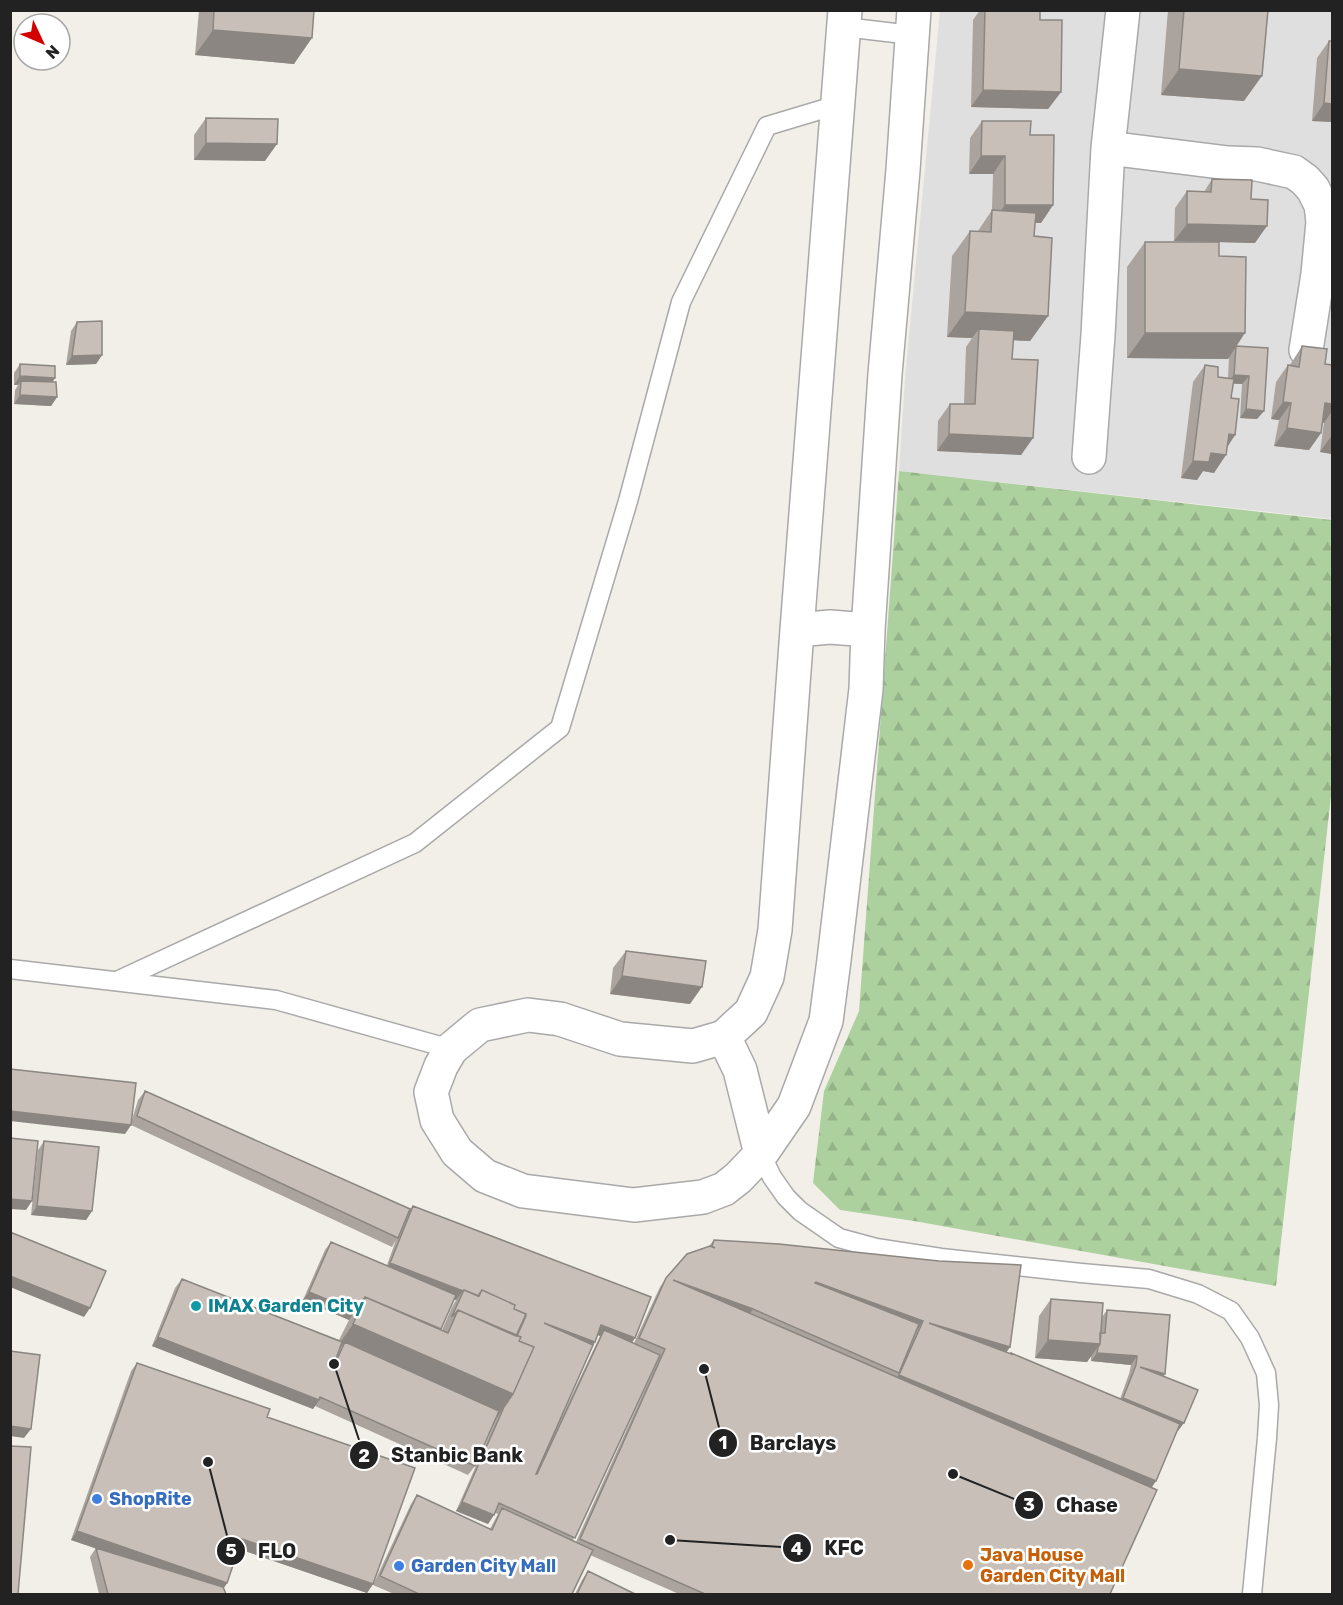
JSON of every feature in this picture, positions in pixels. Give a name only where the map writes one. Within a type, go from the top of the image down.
[{"type":"street","points":[[1089,457],[1108,148],[1123,10]]},
{"type":"street","points":[[844,19],[796,630],[785,806],[773,942],[767,977],[751,1012],[724,1037],[693,1046],[620,1039],[560,1019],[528,1015],[480,1025],[451,1048],[431,1092],[437,1120],[457,1152],[485,1176],[523,1191],[634,1205],[703,1197],[724,1189],[761,1154],[794,1106],[826,1021],[866,689],[885,374],[913,23]]},
{"type":"street","points":[[1108,148],[1228,164],[1257,164],[1294,172],[1305,180],[1313,189],[1321,205],[1323,222],[1318,274],[1306,350]]},
{"type":"street","points":[[796,630],[830,627],[868,630]]},
{"type":"street","points":[[724,1037],[740,1070],[761,1154]]},
{"type":"lane","points":[[844,19],[913,23]]},
{"type":"lane","points":[[117,981],[415,843],[560,728],[628,501],[681,302],[767,126],[837,105]]},
{"type":"lane","points":[[10,969],[276,1000],[451,1048]]},
{"type":"lane","points":[[761,1154],[772,1177],[786,1197],[800,1211],[840,1238],[876,1248],[941,1258],[1149,1279],[1198,1294],[1231,1311],[1250,1338],[1266,1373],[1269,1405],[1252,1594]]},
{"type":"shaded area","points":[[940,11],[1332,11],[1332,519],[899,471],[905,378]]},
{"type":"green space","points":[[899,471],[1332,520],[1332,787],[1276,1286],[914,1221],[840,1210],[813,1183],[824,1091],[859,1011]]},
{"type":"building","points":[[214,10],[314,10],[312,38],[213,30]]},
{"type":"building","points":[[985,10],[1040,10],[1040,20],[1062,20],[1061,92],[983,90]]},
{"type":"building","points":[[1184,10],[1268,10],[1262,76],[1179,69]]},
{"type":"building","points":[[1329,41],[1332,41],[1332,104],[1324,103]]},
{"type":"building","points":[[206,118],[278,119],[277,144],[206,143]]},
{"type":"building","points":[[982,121],[1031,121],[1030,135],[1054,135],[1053,205],[1005,205],[1005,156],[981,156]]},
{"type":"building","points":[[1212,179],[1252,180],[1251,199],[1268,200],[1267,226],[1187,224],[1187,191],[1211,192]]},
{"type":"building","points":[[992,210],[1036,213],[1034,236],[1052,238],[1048,316],[965,312],[970,231],[991,232]]},
{"type":"building","points":[[1145,242],[1219,242],[1219,256],[1246,257],[1245,333],[1145,333]]},
{"type":"building","points":[[102,321],[102,355],[72,356],[77,322]]},
{"type":"building","points":[[979,329],[1014,331],[1012,359],[1038,360],[1033,438],[949,434],[950,404],[975,404]]},
{"type":"building","points":[[1236,346],[1268,348],[1264,411],[1246,409],[1249,376],[1234,375]]},
{"type":"building","points":[[1302,346],[1327,349],[1325,364],[1332,365],[1332,404],[1325,403],[1321,433],[1287,428],[1291,403],[1283,402],[1288,365],[1299,367]]},
{"type":"building","points":[[20,364],[55,366],[55,378],[20,376]]},
{"type":"building","points":[[1205,365],[1218,367],[1218,377],[1234,379],[1231,398],[1239,399],[1235,435],[1229,434],[1226,455],[1211,453],[1209,462],[1193,461]]},
{"type":"building","points":[[21,381],[56,382],[57,397],[20,395]]},
{"type":"building","points":[[626,951],[706,961],[702,987],[622,976]]},
{"type":"building","points":[[10,1069],[136,1083],[131,1125],[10,1111]]},
{"type":"building","points":[[145,1091],[410,1209],[398,1238],[137,1116]]},
{"type":"building","points":[[10,1138],[38,1141],[32,1201],[10,1199]]},
{"type":"building","points":[[44,1141],[99,1147],[92,1211],[37,1206]]},
{"type":"building","points":[[413,1206],[651,1297],[635,1338],[601,1325],[595,1342],[544,1323],[593,1345],[536,1474],[604,1330],[660,1355],[575,1538],[499,1503],[494,1515],[462,1502],[504,1407],[513,1394],[534,1347],[519,1341],[521,1337],[517,1336],[526,1314],[514,1309],[515,1305],[482,1290],[478,1296],[390,1263]]},
{"type":"building","points":[[10,1232],[106,1271],[90,1308],[10,1276]]},
{"type":"building","points":[[714,1240],[779,1244],[939,1261],[1021,1265],[1010,1347],[929,1323],[1011,1353],[1180,1424],[1156,1481],[899,1375],[923,1321],[815,1283],[919,1324],[899,1373],[753,1309],[673,1280],[1157,1490],[1110,1594],[705,1594],[580,1539],[665,1349],[639,1338],[666,1278],[687,1254],[710,1246],[715,1248],[712,1246]]},
{"type":"building","points":[[331,1242],[456,1295],[441,1329],[365,1297],[355,1311],[309,1292]]},
{"type":"building","points":[[182,1279],[342,1342],[332,1370],[345,1342],[499,1411],[475,1466],[320,1397],[319,1400],[158,1337]]},
{"type":"building","points":[[464,1290],[479,1296],[482,1290],[515,1305],[514,1309],[526,1314],[516,1336],[458,1310],[452,1316]]},
{"type":"building","points":[[365,1297],[448,1333],[458,1310],[521,1337],[519,1341],[534,1347],[513,1394],[353,1324]]},
{"type":"building","points":[[1051,1299],[1103,1303],[1100,1344],[1048,1340]]},
{"type":"building","points":[[1107,1310],[1170,1315],[1165,1374],[1140,1367],[1198,1390],[1184,1423],[1123,1398],[1136,1365],[1137,1356],[1097,1353],[1100,1333],[1105,1333]]},
{"type":"building","points":[[10,1351],[40,1355],[31,1429],[10,1426]]},
{"type":"building","points":[[137,1363],[270,1409],[267,1417],[415,1468],[373,1584],[242,1539],[227,1583],[77,1531]]},
{"type":"building","points":[[10,1446],[31,1447],[18,1594],[10,1594]]},
{"type":"building","points":[[417,1495],[492,1530],[502,1508],[593,1550],[572,1594],[419,1594],[380,1576]]},
{"type":"building","points":[[96,1548],[223,1587],[226,1594],[108,1594]]},
{"type":"building","points":[[588,1571],[635,1594],[577,1594]]},
{"type":"place","name":"IMAX Garden City","points":[[196,1306]]},
{"type":"place","name":"Stanbic Bank","points":[[334,1364]]},
{"type":"place","name":"Barclays","points":[[704,1369]]},
{"type":"place","name":"FLO","points":[[208,1462]]},
{"type":"place","name":"Chase","points":[[953,1474]]},
{"type":"place","name":"ShopRite","points":[[97,1499]]},
{"type":"place","name":"KFC","points":[[670,1540]]},
{"type":"place","name":"Java House Garden City Mall","points":[[968,1565]]},
{"type":"place","name":"Garden City Mall","points":[[399,1566]]}]
